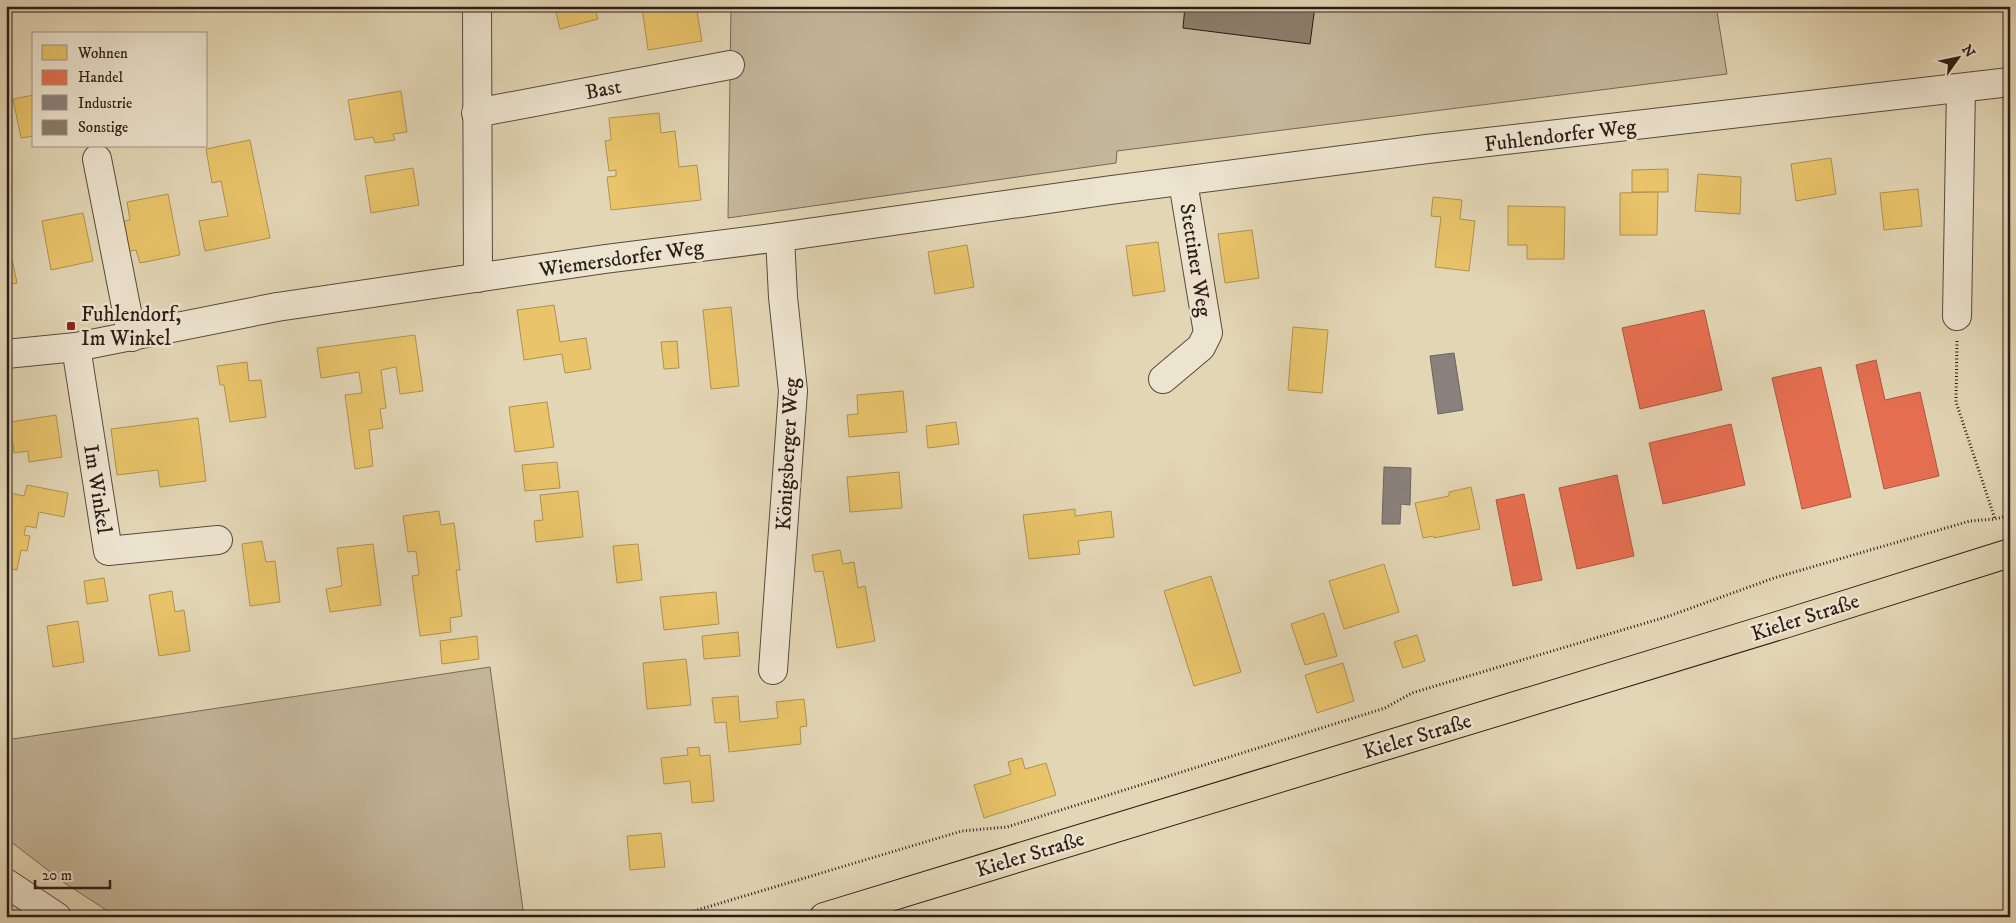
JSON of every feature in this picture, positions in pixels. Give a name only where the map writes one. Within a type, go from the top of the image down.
[{"type":"main road","name":"Kieler Straße","points":[[824,917],[1776,627],[2010,553]]},
{"type":"street","points":[[477,6],[478,278]]},
{"type":"street","name":"Bast","points":[[476,113],[730,65]]},
{"type":"street","name":"Fuhlendorfer Weg","points":[[1111,190],[1427,149],[2010,82]]},
{"type":"street","points":[[1957,316],[1961,88]]},
{"type":"street","points":[[97,159],[132,337]]},
{"type":"street","name":"Stettiner Weg","points":[[1163,379],[1201,347],[1208,333],[1183,182]]},
{"type":"street","name":"Wiemersdorfer Weg","points":[[6,354],[76,347],[277,307],[604,259],[780,237],[1111,190]]},
{"type":"street","name":"Königsberger Weg","points":[[773,670],[793,391],[783,297],[780,237]]},
{"type":"street","name":"Im Winkel","points":[[76,347],[108,552],[218,540]]},
{"type":"street","points":[[6,883],[57,917]]},
{"type":"path","points":[[1957,316],[1956,402],[1995,519]]},
{"type":"path","points":[[674,917],[962,831],[1007,827],[1386,708],[1412,693],[1669,616],[1774,578],[1970,521],[1995,519],[2010,515]]},
{"type":"shaded area","points":[[731,6],[1716,6],[1727,74],[1117,151],[1116,163],[728,218]]},
{"type":"shaded area","points":[[490,667],[524,917],[117,917],[66,884],[6,838],[6,740]]},
{"type":"building: Wohnen","points":[[536,6],[594,6],[598,19],[560,29],[555,8],[537,12]]},
{"type":"building: Wohnen","points":[[655,6],[696,6],[702,41],[648,50],[642,8]]},
{"type":"building: Wohnen","points":[[401,91],[407,132],[393,134],[395,140],[375,143],[373,137],[355,140],[348,100]]},
{"type":"building: Wohnen","points":[[32,95],[32,136],[21,138],[13,99]]},
{"type":"building: Wohnen","points":[[659,113],[661,133],[675,131],[679,167],[697,165],[701,200],[611,210],[607,177],[616,176],[616,170],[609,171],[605,141],[611,140],[609,118]]},
{"type":"building: Wohnen","points":[[250,140],[270,238],[205,251],[199,221],[228,216],[221,181],[212,183],[206,149]]},
{"type":"building: Wohnen","points":[[1831,158],[1836,194],[1796,201],[1791,164]]},
{"type":"building: Wohnen","points":[[413,168],[419,205],[371,213],[365,176]]},
{"type":"building: Wohnen","points":[[1668,169],[1668,192],[1632,192],[1632,170]]},
{"type":"building: Wohnen","points":[[1698,174],[1741,177],[1740,214],[1695,211]]},
{"type":"building: Wohnen","points":[[1918,189],[1922,226],[1884,230],[1880,193]]},
{"type":"building: Wohnen","points":[[1658,192],[1657,235],[1620,235],[1620,193]]},
{"type":"building: Wohnen","points":[[168,194],[180,255],[140,263],[136,250],[126,252],[120,222],[130,220],[127,202]]},
{"type":"building: Wohnen","points":[[1433,197],[1462,200],[1460,219],[1475,221],[1469,271],[1435,267],[1441,217],[1431,216]]},
{"type":"building: Wohnen","points":[[1508,206],[1565,207],[1564,259],[1527,259],[1527,245],[1508,245]]},
{"type":"building: Wohnen","points":[[83,213],[93,261],[51,270],[42,221]]},
{"type":"building: Wohnen","points":[[1252,230],[1259,278],[1225,283],[1218,234]]},
{"type":"building: Wohnen","points":[[8,240],[17,283],[6,285],[6,241]]},
{"type":"building: Wohnen","points":[[1158,242],[1165,291],[1133,296],[1126,246]]},
{"type":"building: Wohnen","points":[[967,245],[974,287],[935,294],[928,252]]},
{"type":"building: Wohnen","points":[[554,305],[560,342],[586,338],[591,369],[565,373],[562,354],[524,360],[517,310]]},
{"type":"building: Wohnen","points":[[731,307],[739,386],[711,389],[703,310]]},
{"type":"building: Wohnen","points":[[1293,327],[1328,330],[1322,393],[1288,390]]},
{"type":"building: Wohnen","points":[[415,335],[423,391],[400,394],[396,367],[381,370],[386,408],[380,409],[383,428],[369,430],[373,466],[355,469],[345,395],[362,393],[359,372],[321,378],[317,348]]},
{"type":"building: Wohnen","points":[[677,341],[679,368],[664,369],[661,342]]},
{"type":"building: Wohnen","points":[[247,362],[249,381],[261,380],[266,417],[230,422],[224,385],[220,385],[217,366]]},
{"type":"building: Wohnen","points":[[903,391],[907,432],[849,437],[847,415],[858,414],[857,395]]},
{"type":"building: Wohnen","points":[[547,402],[554,447],[515,452],[509,407]]},
{"type":"building: Wohnen","points":[[56,415],[62,457],[29,462],[28,451],[14,453],[10,422]]},
{"type":"building: Wohnen","points":[[198,418],[206,481],[160,487],[158,470],[117,475],[111,429]]},
{"type":"building: Wohnen","points":[[956,422],[959,444],[928,448],[926,426]]},
{"type":"building: Wohnen","points":[[557,462],[560,488],[525,491],[522,465]]},
{"type":"building: Wohnen","points":[[899,472],[902,508],[850,512],[847,477]]},
{"type":"building: Wohnen","points":[[27,485],[68,493],[64,517],[39,512],[36,528],[26,526],[24,535],[30,536],[27,551],[21,550],[17,570],[6,568],[6,492],[24,496]]},
{"type":"building: Wohnen","points":[[1471,487],[1480,529],[1434,538],[1434,536],[1423,538],[1415,503],[1449,496],[1449,492]]},
{"type":"building: Wohnen","points":[[578,491],[583,537],[536,542],[534,521],[543,520],[540,495]]},
{"type":"building: Wohnen","points":[[1075,509],[1075,516],[1111,511],[1114,537],[1078,541],[1080,554],[1029,559],[1023,515]]},
{"type":"building: Wohnen","points":[[439,511],[441,525],[454,523],[460,570],[456,570],[462,616],[450,618],[451,632],[420,636],[412,576],[419,575],[416,551],[408,552],[403,516]]},
{"type":"building: Wohnen","points":[[262,541],[266,562],[275,561],[280,602],[250,606],[242,544]]},
{"type":"building: Wohnen","points":[[373,544],[381,605],[330,612],[326,589],[342,586],[337,548]]},
{"type":"building: Wohnen","points":[[638,544],[642,580],[617,583],[613,546]]},
{"type":"building: Wohnen","points":[[840,550],[843,564],[854,562],[858,588],[865,586],[875,641],[837,648],[823,571],[815,572],[812,555]]},
{"type":"building: Wohnen","points":[[1384,564],[1399,612],[1344,629],[1329,581]]},
{"type":"building: Wohnen","points":[[1211,576],[1241,672],[1194,686],[1164,591]]},
{"type":"building: Wohnen","points":[[104,578],[108,601],[87,604],[84,581]]},
{"type":"building: Wohnen","points":[[172,591],[175,612],[184,610],[190,651],[159,656],[149,595]]},
{"type":"building: Wohnen","points":[[716,592],[719,624],[664,630],[660,597]]},
{"type":"building: Wohnen","points":[[1324,613],[1337,656],[1305,665],[1291,624]]},
{"type":"building: Wohnen","points":[[78,621],[84,662],[53,667],[47,626]]},
{"type":"building: Wohnen","points":[[738,632],[740,656],[704,659],[702,636]]},
{"type":"building: Wohnen","points":[[1417,635],[1425,661],[1403,668],[1394,642]]},
{"type":"building: Wohnen","points":[[477,636],[479,659],[442,664],[440,641]]},
{"type":"building: Wohnen","points":[[686,659],[691,705],[647,709],[643,663]]},
{"type":"building: Wohnen","points":[[1343,663],[1354,701],[1317,713],[1305,675]]},
{"type":"building: Wohnen","points":[[738,696],[740,722],[778,718],[776,702],[804,699],[807,726],[800,727],[801,744],[729,752],[726,722],[715,723],[712,698]]},
{"type":"building: Wohnen","points":[[699,747],[700,756],[710,755],[714,801],[692,803],[690,781],[664,784],[661,758],[688,755],[687,748]]},
{"type":"building: Wohnen","points":[[1022,758],[1025,769],[1046,763],[1056,795],[984,818],[974,785],[1011,774],[1008,762]]},
{"type":"building: Wohnen","points":[[661,833],[665,867],[630,870],[627,836]]},
{"type":"building: Handel","points":[[1704,310],[1722,390],[1640,409],[1622,328]]},
{"type":"building: Handel","points":[[1876,360],[1885,400],[1920,392],[1939,476],[1884,489],[1856,365]]},
{"type":"building: Handel","points":[[1821,367],[1851,497],[1802,509],[1772,378]]},
{"type":"building: Handel","points":[[1731,424],[1745,485],[1663,504],[1649,443]]},
{"type":"building: Handel","points":[[1617,475],[1634,556],[1577,569],[1559,488]]},
{"type":"building: Handel","points":[[1524,494],[1542,580],[1513,586],[1496,500]]},
{"type":"building: Industrie","points":[[1454,353],[1463,410],[1438,414],[1430,356]]},
{"type":"building: Industrie","points":[[1384,467],[1411,468],[1410,505],[1401,504],[1400,524],[1382,524]]},
{"type":"building: Sonstige","points":[[1185,6],[1315,6],[1310,44],[1183,28]]},
{"type":"place","name":"Fuhlendorf, Im Winkel","points":[[71,326]]}]
